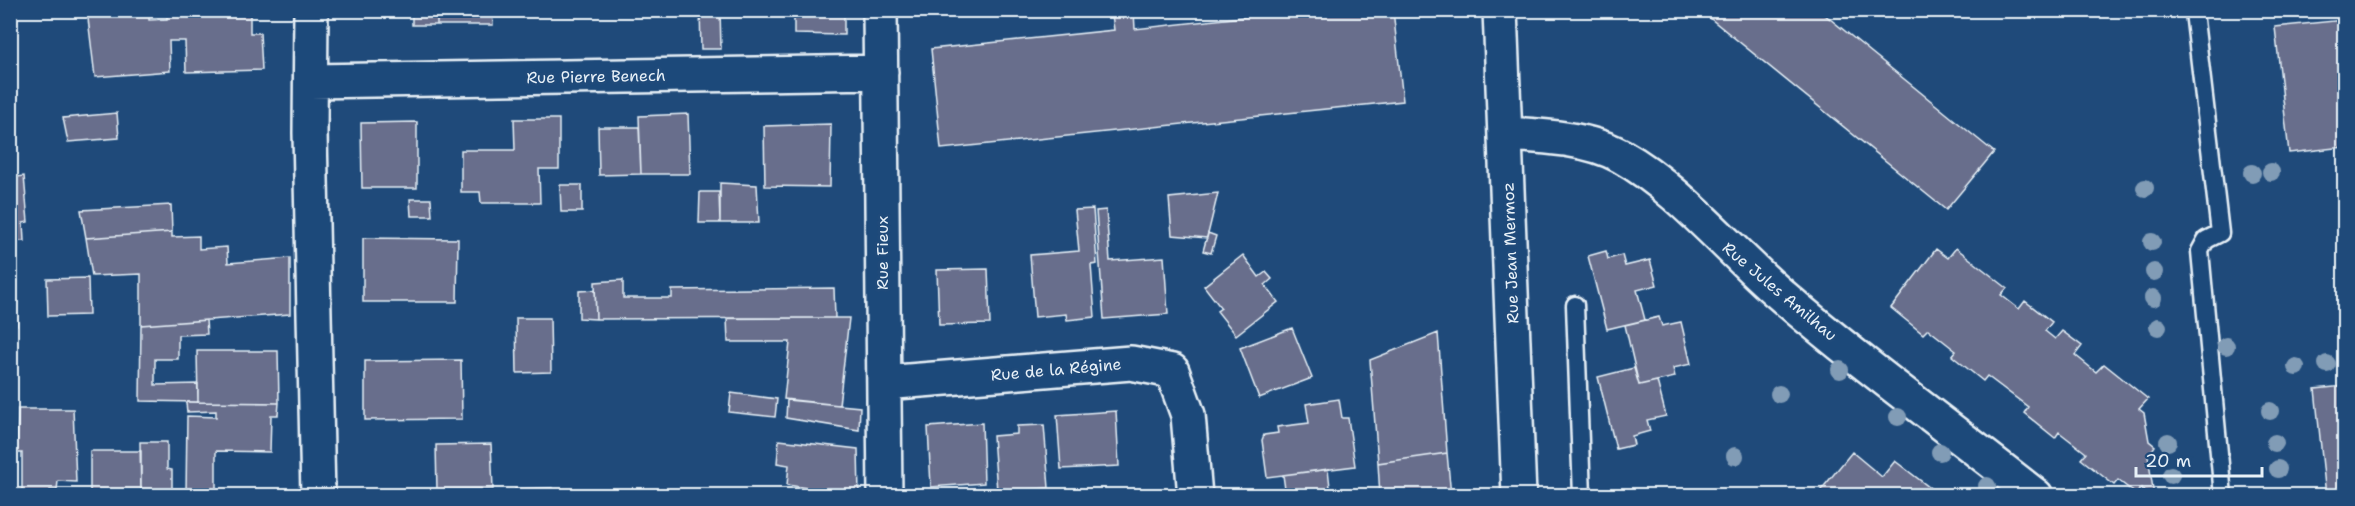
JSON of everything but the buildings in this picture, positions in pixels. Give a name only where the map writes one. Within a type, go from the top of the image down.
[{"type":"street","points":[[311,10],[318,495]]},
{"type":"street","name":"Rue Fieux","points":[[880,10],[885,495]]},
{"type":"street","name":"Rue Jean Mermoz","points":[[1500,10],[1519,495]]},
{"type":"street","name":"Rue Pierre Benech","points":[[311,81],[881,72]]},
{"type":"street","name":"Rue Jules Amilhau","points":[[1506,134],[1565,138],[1620,156],[1679,200],[1741,260],[1795,307],[2036,495]]},
{"type":"street","name":"Rue de la Régine","points":[[884,383],[1131,363],[1172,371],[1188,416],[1195,495]]},
{"type":"lane","points":[[2194,12],[2220,233],[2206,240],[2200,251],[2223,495]]},
{"type":"lane","points":[[1575,305],[1582,495]]}]
